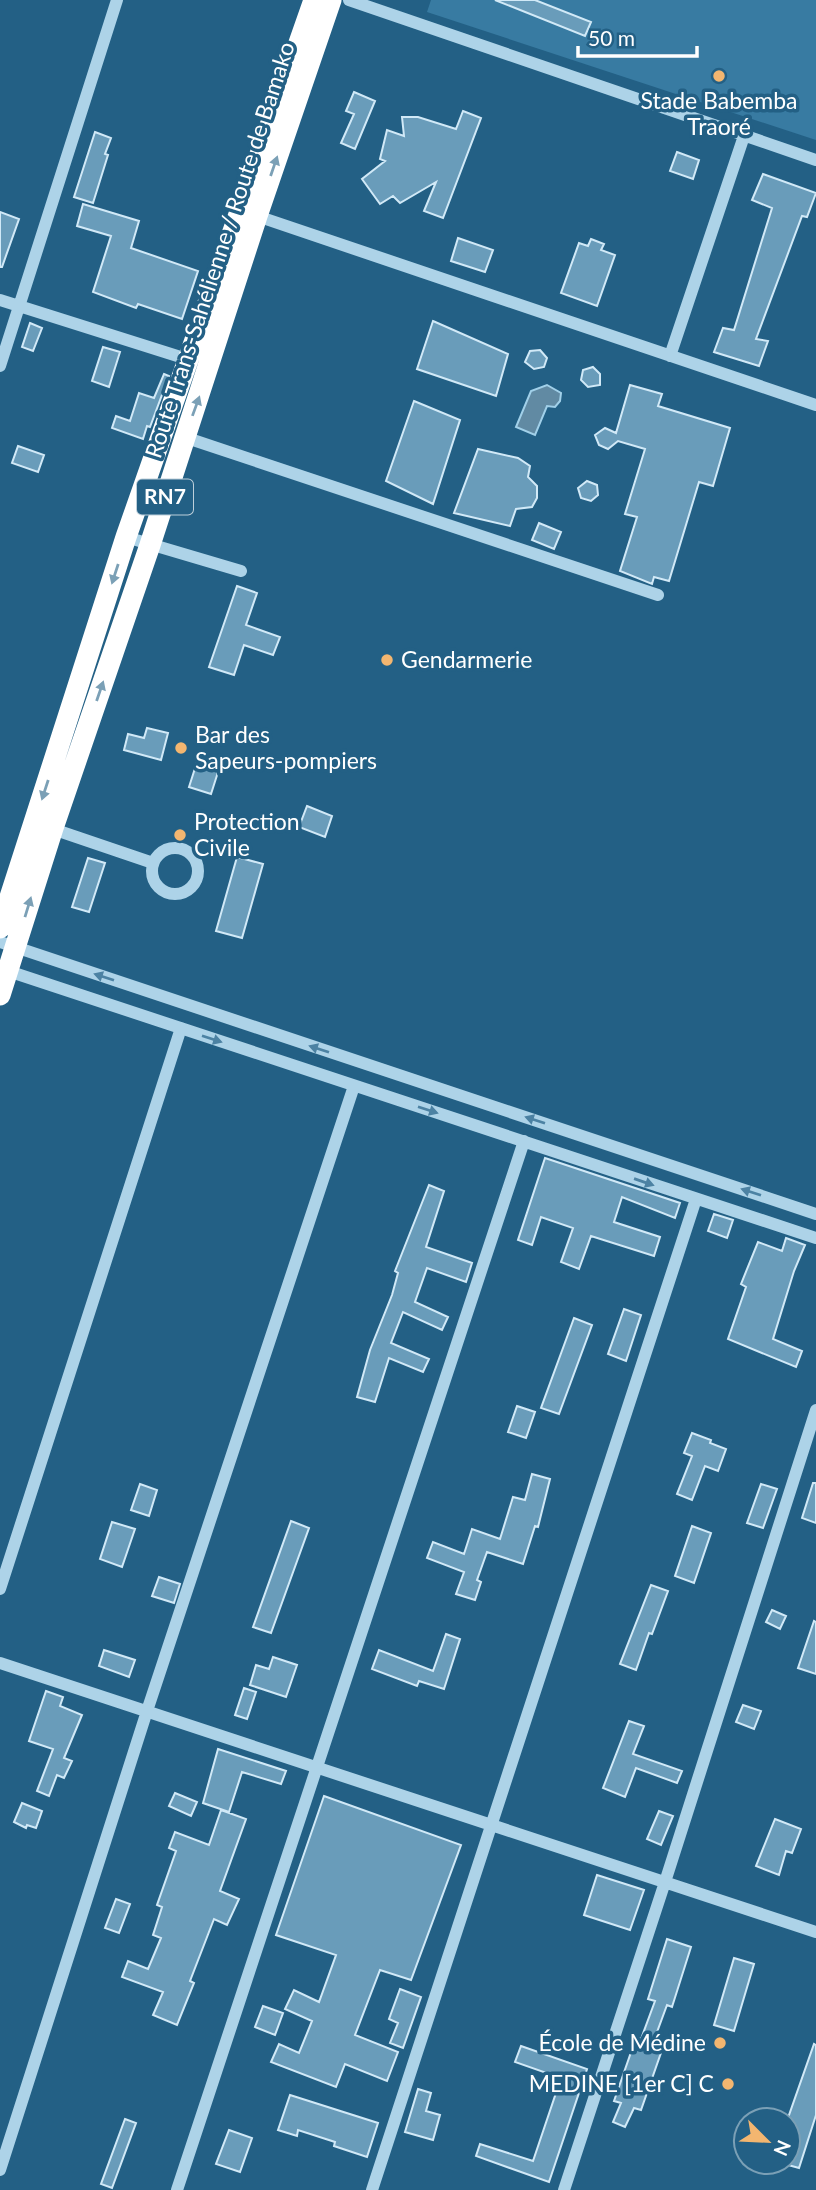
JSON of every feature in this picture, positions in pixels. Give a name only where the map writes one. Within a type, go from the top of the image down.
[{"type":"highway","name":"Route Trans-Sahélienne / Route de Bamako","points":[[0,928],[44,825],[150,544],[210,366],[249,214],[314,0]]},
{"type":"highway","name":"Route Trans-Sahélienne / Route de Bamako","points":[[0,995],[8,945],[126,537],[190,360],[331,0]]},
{"type":"street","points":[[0,366],[117,0]]},
{"type":"street","points":[[349,0],[816,160]]},
{"type":"street","points":[[670,356],[744,136]]},
{"type":"street","points":[[249,214],[816,405]]},
{"type":"street","points":[[0,300],[190,360]]},
{"type":"street","points":[[184,437],[658,595]]},
{"type":"street","points":[[126,537],[241,571]]},
{"type":"street","points":[[44,825],[153,863]]},
{"type":"street","points":[[8,945],[816,1214]]},
{"type":"street","points":[[4,970],[816,1238]]},
{"type":"street","points":[[0,1589],[181,1028]]},
{"type":"street","points":[[0,2170],[147,1712],[354,1086]]},
{"type":"street","points":[[177,2190],[524,1141]]},
{"type":"street","points":[[372,2190],[696,1199]]},
{"type":"street","points":[[564,2190],[816,1410]]},
{"type":"street","points":[[0,1663],[816,1932]]},
{"type":"shaded area","name":"Stade Babemba Traoré","points":[[431,0],[816,0],[816,140],[427,12]]},
{"type":"shaded area","points":[[547,385],[561,393],[560,401],[555,407],[547,406],[535,435],[516,427],[531,391]]},
{"type":"building","points":[[495,0],[535,0],[591,22],[585,36]]},
{"type":"building","points":[[354,92],[375,101],[355,149],[341,143],[354,114],[346,111]]},
{"type":"building","points":[[463,111],[481,118],[443,218],[424,211],[436,182],[400,203],[393,196],[380,204],[362,179],[385,161],[380,159],[387,130],[404,136],[402,117],[418,117],[456,129]]},
{"type":"building","points":[[95,132],[111,138],[93,203],[74,197]]},
{"type":"building","points":[[677,152],[699,160],[693,179],[670,171]]},
{"type":"building","points":[[763,174],[816,193],[807,217],[802,216],[756,339],[768,341],[759,366],[714,352],[723,328],[734,330],[772,208],[752,200]]},
{"type":"building","points":[[83,204],[139,221],[131,248],[198,271],[182,319],[138,304],[136,308],[93,292],[111,236],[77,226]]},
{"type":"building","points":[[0,212],[19,219],[2,267],[0,267]]},
{"type":"building","points":[[458,238],[493,250],[485,272],[451,261]]},
{"type":"building","points":[[591,239],[604,244],[601,250],[615,255],[597,306],[561,293],[579,243],[588,246]]},
{"type":"building","points":[[433,321],[508,354],[496,396],[417,369]]},
{"type":"building","points":[[30,323],[42,328],[33,351],[22,347]]},
{"type":"building","points":[[103,347],[120,352],[109,387],[92,381]]},
{"type":"building","points":[[540,350],[547,358],[544,367],[534,369],[525,362],[530,351]]},
{"type":"building","points":[[593,367],[600,374],[600,385],[588,387],[581,380],[583,370]]},
{"type":"building","points":[[164,374],[169,376],[143,439],[112,428],[116,416],[130,421],[139,393],[154,398]]},
{"type":"building","points":[[630,385],[662,394],[658,406],[730,428],[713,486],[699,482],[669,581],[654,577],[652,584],[620,571],[637,517],[625,514],[645,449],[618,441],[608,449],[599,445],[595,435],[605,428],[616,433]]},
{"type":"building","points":[[414,401],[460,420],[433,504],[386,481]]},
{"type":"building","points":[[18,446],[44,455],[38,472],[12,463]]},
{"type":"building","points":[[478,449],[518,458],[530,466],[528,477],[537,486],[537,498],[532,507],[516,509],[510,526],[454,513]]},
{"type":"building","points":[[587,481],[597,485],[598,495],[591,501],[581,498],[578,488]]},
{"type":"building","points":[[539,523],[561,532],[554,549],[532,540]]},
{"type":"building","points":[[237,586],[257,593],[246,625],[280,637],[273,655],[244,645],[234,675],[209,667]]},
{"type":"building","points":[[147,728],[168,733],[161,760],[124,750],[128,734],[144,738]]},
{"type":"building","points":[[197,762],[219,769],[211,794],[189,787]]},
{"type":"building","points":[[307,806],[332,816],[325,837],[299,827]]},
{"type":"building","points":[[237,857],[263,864],[242,938],[216,931]]},
{"type":"building","points":[[88,858],[105,863],[89,912],[72,907]]},
{"type":"building","points":[[545,1158],[680,1203],[675,1218],[622,1197],[614,1222],[660,1237],[654,1256],[591,1236],[579,1269],[561,1262],[573,1228],[541,1217],[532,1245],[518,1240]]},
{"type":"building","points":[[429,1185],[444,1191],[426,1247],[472,1263],[466,1282],[427,1268],[415,1302],[448,1317],[442,1330],[403,1312],[391,1343],[429,1359],[423,1372],[389,1358],[375,1402],[357,1397],[370,1350],[392,1295],[398,1273],[395,1271]]},
{"type":"building","points":[[714,1214],[733,1220],[727,1238],[708,1231]]},
{"type":"building","points":[[786,1238],[805,1245],[773,1339],[802,1351],[796,1367],[728,1339],[746,1287],[741,1284],[758,1242],[782,1251]]},
{"type":"building","points":[[624,1309],[641,1315],[626,1361],[608,1354]]},
{"type":"building","points":[[574,1318],[592,1325],[559,1414],[541,1408]]},
{"type":"building","points":[[517,1406],[535,1412],[526,1438],[508,1432]]},
{"type":"building","points":[[692,1433],[726,1449],[718,1471],[705,1466],[692,1500],[677,1494],[692,1456],[684,1453]]},
{"type":"building","points":[[532,1474],[550,1479],[538,1527],[535,1526],[523,1564],[487,1552],[477,1580],[481,1582],[475,1600],[456,1594],[464,1572],[427,1558],[433,1542],[464,1554],[472,1529],[500,1539],[513,1497],[525,1500]]},
{"type":"building","points":[[813,1483],[816,1483],[816,1523],[802,1518]]},
{"type":"building","points":[[140,1484],[157,1490],[149,1516],[131,1510]]},
{"type":"building","points":[[761,1484],[777,1489],[763,1528],[747,1523]]},
{"type":"building","points":[[291,1521],[309,1528],[271,1633],[253,1627]]},
{"type":"building","points":[[112,1522],[135,1529],[122,1567],[100,1559]]},
{"type":"building","points":[[692,1526],[711,1533],[694,1583],[675,1576]]},
{"type":"building","points":[[159,1577],[180,1584],[174,1603],[152,1596]]},
{"type":"building","points":[[651,1585],[668,1591],[636,1670],[620,1664]]},
{"type":"building","points":[[772,1610],[786,1616],[780,1629],[766,1622]]},
{"type":"building","points":[[814,1621],[816,1622],[816,1674],[798,1668]]},
{"type":"building","points":[[446,1634],[460,1639],[444,1689],[419,1681],[417,1686],[372,1669],[379,1650],[433,1671]]},
{"type":"building","points":[[104,1650],[135,1660],[129,1677],[99,1666]]},
{"type":"building","points":[[273,1657],[297,1665],[286,1697],[250,1685],[256,1665],[269,1669]]},
{"type":"building","points":[[244,1688],[256,1692],[247,1719],[235,1715]]},
{"type":"building","points":[[46,1691],[63,1697],[60,1706],[82,1715],[64,1758],[72,1761],[64,1778],[57,1775],[49,1796],[37,1791],[53,1749],[29,1741]]},
{"type":"building","points":[[743,1705],[761,1711],[754,1729],[736,1722]]},
{"type":"building","points":[[629,1721],[644,1726],[633,1754],[682,1771],[677,1783],[636,1768],[625,1797],[603,1788]]},
{"type":"building","points":[[218,1749],[286,1771],[281,1784],[242,1772],[229,1812],[203,1803]]},
{"type":"building","points":[[175,1793],[197,1802],[191,1816],[169,1806]]},
{"type":"building","points":[[324,1796],[461,1845],[411,1980],[380,1970],[355,2035],[398,2052],[387,2081],[345,2064],[336,2087],[271,2062],[279,2044],[299,2053],[312,2021],[285,2009],[294,1990],[319,2002],[336,1955],[276,1935]]},
{"type":"building","points":[[22,1803],[42,1811],[36,1828],[27,1825],[26,1828],[14,1822]]},
{"type":"building","points":[[221,1810],[246,1819],[220,1891],[239,1899],[227,1925],[214,1919],[190,1981],[194,1983],[177,2025],[153,2015],[163,1992],[122,1977],[128,1961],[148,1969],[161,1938],[153,1935],[162,1907],[157,1905],[176,1851],[169,1848],[175,1832],[209,1845]]},
{"type":"building","points":[[659,1811],[673,1816],[661,1845],[647,1839]]},
{"type":"building","points":[[775,1819],[801,1829],[792,1853],[786,1851],[779,1875],[756,1866]]},
{"type":"building","points":[[597,1875],[644,1890],[630,1930],[584,1915]]},
{"type":"building","points":[[116,1899],[130,1904],[119,1933],[105,1928]]},
{"type":"building","points":[[667,1939],[691,1947],[672,2007],[667,2005],[653,2043],[663,2047],[641,2110],[634,2108],[625,2127],[613,2122],[621,2103],[614,2101],[636,2038],[641,2039],[655,2001],[648,1999]]},
{"type":"building","points":[[734,1958],[754,1964],[734,2031],[714,2025]]},
{"type":"building","points":[[400,1989],[421,1997],[403,2048],[390,2043],[398,2023],[389,2019]]},
{"type":"building","points":[[263,2006],[283,2013],[275,2035],[255,2027]]},
{"type":"building","points":[[814,2044],[816,2115],[802,2159],[802,2106],[792,2106]]},
{"type":"building","points":[[521,2046],[587,2069],[549,2182],[476,2156],[480,2144],[533,2161],[561,2078],[515,2062]]},
{"type":"building","points":[[418,2089],[431,2093],[426,2111],[440,2115],[433,2140],[405,2132]]},
{"type":"building","points":[[290,2095],[378,2123],[367,2157],[334,2146],[335,2142],[298,2130],[297,2136],[278,2130]]},
{"type":"building","points":[[125,2119],[136,2123],[112,2188],[101,2184]]},
{"type":"building","points":[[229,2130],[252,2138],[240,2172],[216,2164]]},
{"type":"place","name":"Stade Babemba Traoré","points":[[719,76]]},
{"type":"place","name":"Gendarmerie","points":[[387,660]]},
{"type":"place","name":"Bar des Sapeurs-pompiers","points":[[181,748]]},
{"type":"place","name":"Protection Civile","points":[[180,835]]},
{"type":"place","name":"École de Médine","points":[[720,2043]]},
{"type":"place","name":"MEDINE [1er C] C","points":[[728,2084]]}]
